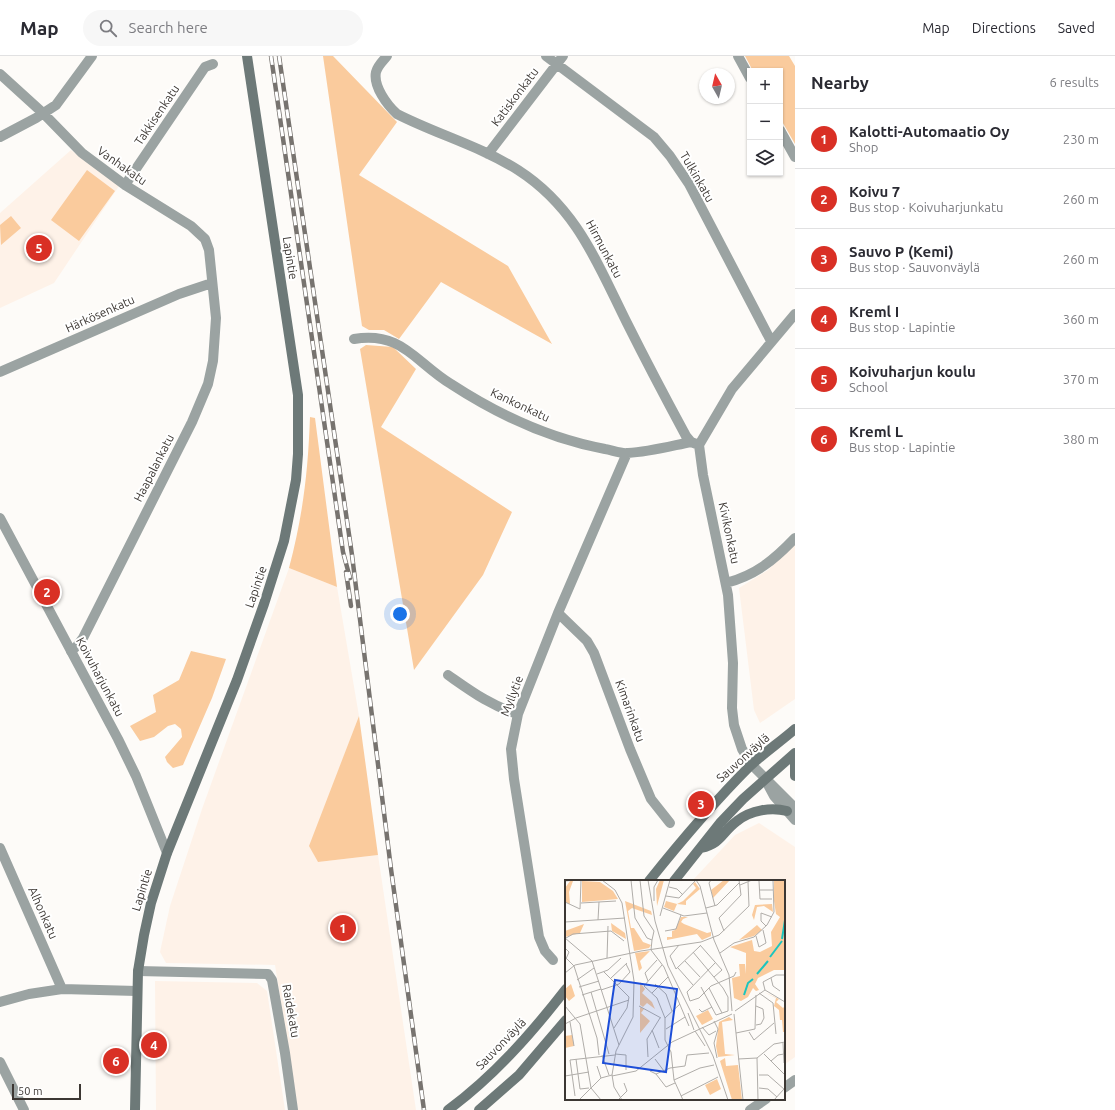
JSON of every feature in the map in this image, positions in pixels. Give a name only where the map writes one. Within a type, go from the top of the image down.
[{"type":"main road","name":"Lapintie","points":[[135,1110],[138,971],[151,902],[167,853],[237,680],[262,611],[284,541],[296,480],[298,454],[298,395],[247,56]]},
{"type":"main road","name":"Sauvonväylä","points":[[650,880],[708,810],[752,765],[795,729]]},
{"type":"main road","points":[[675,880],[720,823],[795,753]]},
{"type":"main road","points":[[795,763],[795,776]]},
{"type":"main road","points":[[701,848],[714,845],[738,820],[747,816],[771,808],[791,809]]},
{"type":"main road","name":"Sauvonväylä","points":[[448,1110],[471,1093],[511,1055],[535,1029],[565,990]]},
{"type":"main road","points":[[479,1110],[519,1075],[565,1021]]},
{"type":"street","points":[[0,137],[44,114],[56,105],[92,56]]},
{"type":"street","name":"Hirmunkatu","points":[[387,56],[378,66],[376,78],[391,109],[397,114],[416,124],[488,154],[518,170],[545,190],[563,208],[576,225],[591,250],[682,430],[695,444]]},
{"type":"street","name":"Tulkinkatu","points":[[546,56],[654,137],[670,156],[689,184],[771,341]]},
{"type":"street","name":"Katiskonkatu","points":[[488,154],[563,56]]},
{"type":"street","points":[[738,56],[747,72]]},
{"type":"street","name":"Takkisenkatu","points":[[125,185],[205,67],[213,64]]},
{"type":"street","name":"Vanhakatu","points":[[0,74],[44,114],[82,153],[125,185],[191,226],[201,235],[208,246],[212,283]]},
{"type":"street","points":[[783,135],[795,157]]},
{"type":"street","name":"Härkösenkatu","points":[[0,372],[179,294],[212,283]]},
{"type":"street","name":"Haapalankatu","points":[[71,651],[83,638],[192,422],[208,384],[213,361],[216,318],[212,283]]},
{"type":"street","points":[[695,444],[732,389],[795,314]]},
{"type":"street","name":"Kankonkatu","points":[[354,339],[374,337],[389,340],[415,356],[450,384],[504,414],[573,441],[627,453],[695,444]]},
{"type":"street","name":"Kivikonkatu","points":[[695,444],[726,583],[731,618],[733,657],[733,717],[742,749],[752,765],[766,779],[774,796],[791,809],[795,820]]},
{"type":"street","name":"Myllytie","points":[[553,960],[545,952],[539,937],[514,779],[511,749],[518,714],[558,613],[627,453]]},
{"type":"street","name":"Koivuharjunkatu","points":[[0,518],[96,696],[131,765],[167,853]]},
{"type":"street","points":[[726,583],[741,578],[767,565],[795,538]]},
{"type":"street","name":"Kimarinkatu","points":[[558,613],[587,641],[594,653],[630,750],[651,800],[670,823]]},
{"type":"street","points":[[448,675],[483,700],[501,709],[518,714]]},
{"type":"street","name":"Alhonkatu","points":[[0,848],[62,989]]},
{"type":"street","name":"Raidekatu","points":[[138,971],[268,974],[272,980],[293,1110]]},
{"type":"street","points":[[0,1002],[28,994],[62,989],[137,991]]},
{"type":"street","points":[[0,1062],[24,1110]]},
{"type":"street","points":[[785,1087],[795,1080]]},
{"type":"street","points":[[750,1110],[765,1100]]},
{"type":"shaded area","points":[[323,56],[333,56],[397,122],[359,175],[508,266],[552,344],[441,282],[399,339],[384,330],[369,330],[362,326]]},
{"type":"shaded area","points":[[745,56],[789,56],[795,66],[795,144],[783,123],[783,68],[751,68]]},
{"type":"shaded area","points":[[71,150],[119,186],[54,283],[0,308],[0,213]]},
{"type":"shaded area","points":[[87,170],[115,191],[79,241],[51,220]]},
{"type":"shaded area","points":[[11,216],[21,228],[1,245],[0,225]]},
{"type":"shaded area","points":[[366,345],[393,347],[416,369],[381,427],[512,512],[483,575],[414,670],[360,349]]},
{"type":"shaded area","points":[[310,417],[315,418],[337,587],[289,568],[298,530],[304,493]]},
{"type":"shaded area","points":[[795,544],[795,699],[760,723],[754,710],[739,588],[768,570]]},
{"type":"shaded area","points":[[289,568],[337,587],[359,716],[310,846],[318,862],[378,855],[416,1110],[298,1110],[275,965],[166,963],[160,952],[170,906],[202,809]]},
{"type":"shaded area","points":[[191,651],[226,659],[212,698],[183,765],[173,768],[167,762],[165,757],[182,737],[181,729],[175,724],[168,726],[154,737],[140,741],[130,726],[156,712],[153,695],[179,680]]},
{"type":"shaded area","points":[[359,716],[378,855],[318,862],[309,846]]},
{"type":"shaded area","points":[[759,823],[795,847],[795,1057],[785,1064],[785,880],[693,880],[735,835]]},
{"type":"shaded area","points":[[155,981],[257,983],[267,991],[285,1110],[156,1110]]},
{"type":"railway","points":[[271,56],[343,552],[350,578]]},
{"type":"railway","points":[[279,56],[352,555],[391,869],[424,1110]]},
{"type":"railway","points":[[346,572],[351,606]]},
{"type":"place","name":"Koivuharjun koulu","points":[[39,248]]},
{"type":"place","name":"Koivu 7","points":[[47,592]]},
{"type":"place","name":"Sauvo P (Kemi)","points":[[701,804]]},
{"type":"place","name":"Kalotti-Automaatio Oy","points":[[343,928]]},
{"type":"place","name":"Kreml I","points":[[154,1045]]},
{"type":"place","name":"Kreml L","points":[[116,1061]]}]
